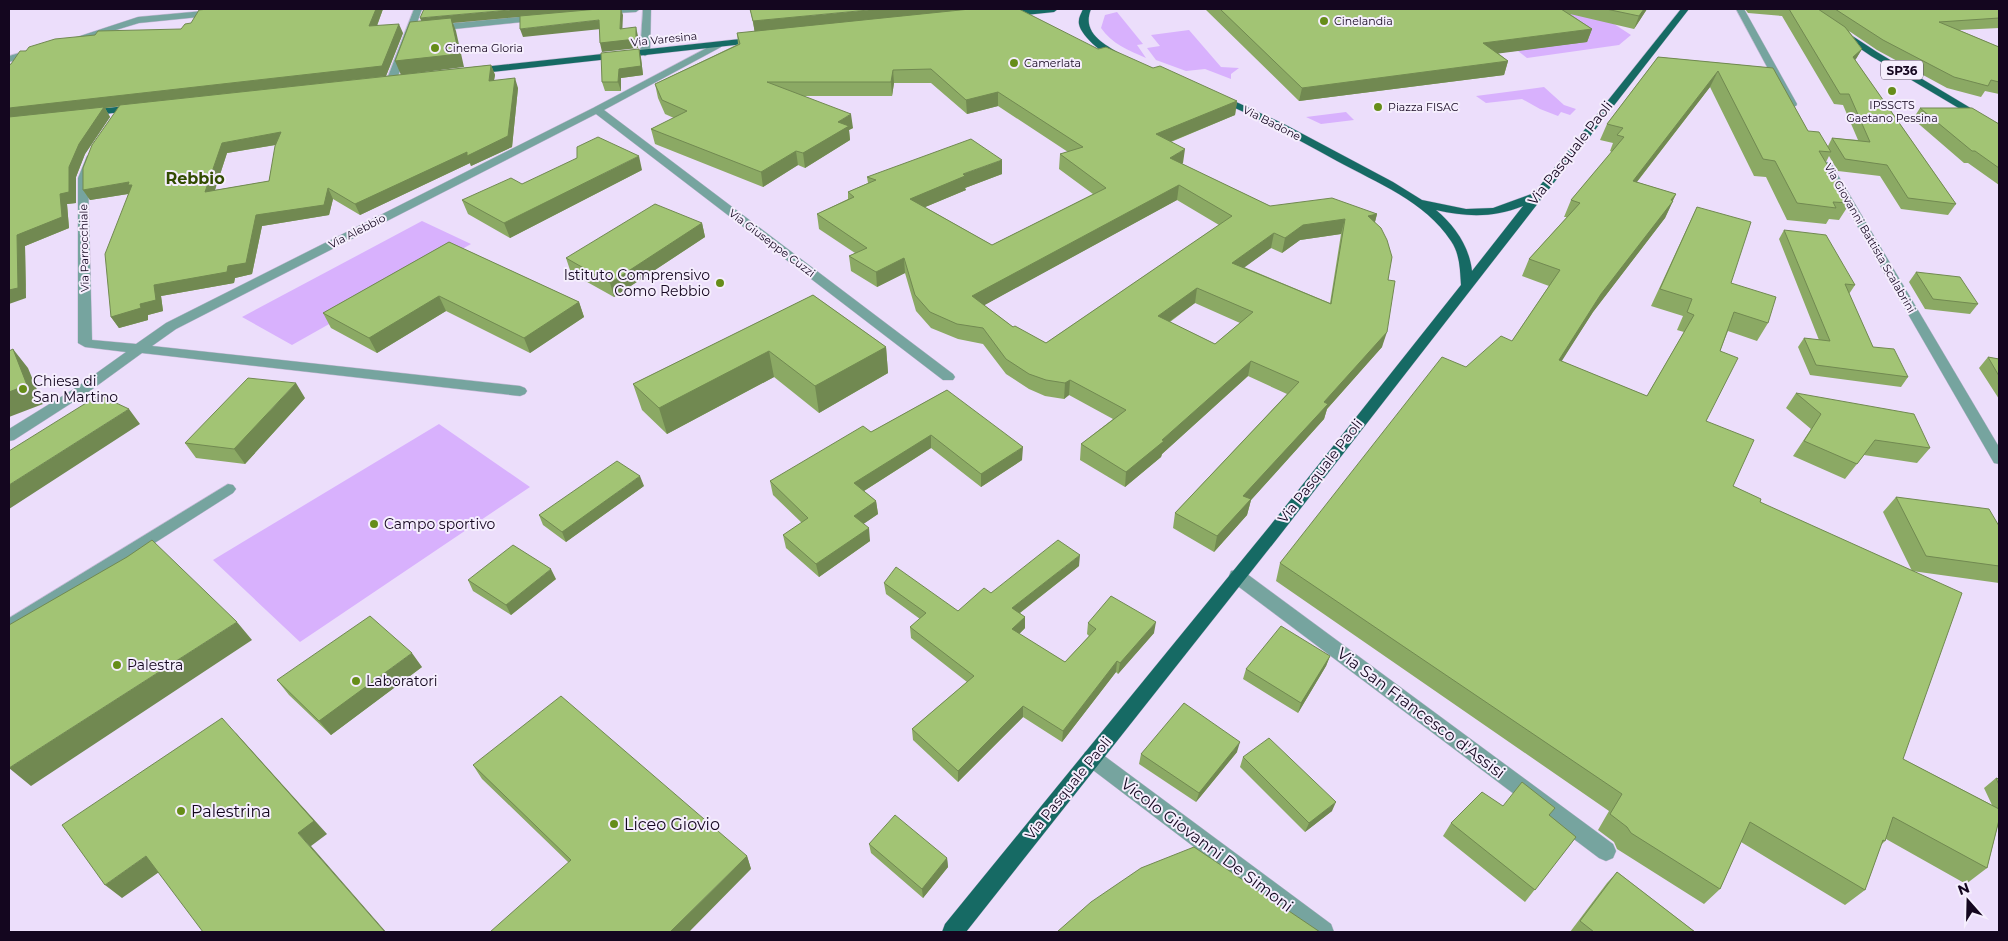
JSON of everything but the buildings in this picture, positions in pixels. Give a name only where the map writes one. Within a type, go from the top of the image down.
[{"type":"main road","points":[[1035,20],[1000,14],[1054,9]]},
{"type":"main road","points":[[1083,42],[1125,60],[1097,42],[1084,30],[1082,22],[1087,9]]},
{"type":"main road","name":"Via Pasquale Paoli","points":[[953,932],[1467,286],[1542,190],[1566,156],[1685,9]]},
{"type":"main road","name":"SP36","points":[[1806,9],[1874,54],[1999,129]]},
{"type":"main road","name":"Via Varesina","points":[[467,72],[767,40]]},
{"type":"main road","name":"Via Badone","points":[[1209,94],[1284,127],[1417,201],[1447,227],[1457,241],[1464,254],[1467,286]]},
{"type":"main road","points":[[77,115],[141,108]]},
{"type":"main road","name":"Via Badone","points":[[1417,201],[1443,209],[1492,214],[1508,210],[1542,190]]},
{"type":"street","points":[[64,42],[138,20],[249,9]]},
{"type":"street","points":[[392,80],[418,9]]},
{"type":"street","points":[[588,14],[636,9]]},
{"type":"street","points":[[646,9],[646,53]]},
{"type":"street","points":[[1728,9],[1742,12],[1799,117]]},
{"type":"street","points":[[411,31],[548,17]]},
{"type":"street","name":"Via Alebbio","points":[[9,436],[82,390],[171,326],[597,110],[718,45]]},
{"type":"street","points":[[9,59],[46,48]]},
{"type":"street","points":[[112,125],[122,110]]},
{"type":"street","name":"Via Giuseppe Cuzzi","points":[[597,110],[948,377]]},
{"type":"street","name":"Via Parrocchiale","points":[[97,147],[83,178],[85,343],[140,348]]},
{"type":"street","name":"Via Giovanni Battista Scalabrini","points":[[1819,151],[1999,459]]},
{"type":"street","points":[[140,348],[520,390]]},
{"type":"street","points":[[9,627],[228,489]]},
{"type":"street","name":"Via San Francesco d'Assisi","points":[[1237,576],[1606,851]]},
{"type":"street","name":"Vicolo Giovanni De Simoni","points":[[1092,758],[1323,932]]},
{"type":"shaded area","points":[[1537,9],[1591,9],[1631,35],[1619,45],[1527,58],[1518,51]]},
{"type":"shaded area","points":[[1117,12],[1143,44],[1137,45],[1146,58],[1115,42],[1101,28],[1105,15]]},
{"type":"shaded area","points":[[1189,30],[1221,67],[1239,68],[1231,74],[1231,79],[1205,69],[1186,71],[1156,60],[1147,48],[1160,46],[1151,35]]},
{"type":"shaded area","points":[[1544,87],[1564,105],[1576,109],[1570,115],[1561,112],[1558,116],[1522,99],[1486,103],[1476,96]]},
{"type":"shaded area","points":[[1346,112],[1354,120],[1321,124],[1306,117]]},
{"type":"shaded area","points":[[422,221],[471,244],[292,345],[242,317]]},
{"type":"shaded area","name":"Campo sportivo","points":[[439,424],[530,487],[300,642],[213,560]]},
{"type":"place","name":"Cinelandia","points":[[1324,21]]},
{"type":"place","name":"Cinema Gloria","points":[[435,48]]},
{"type":"place","name":"Camerlata","points":[[1014,63]]},
{"type":"place","name":"IPSSCTS Gaetano Pessina","points":[[1892,91]]},
{"type":"place","name":"Piazza FISAC","points":[[1378,107]]},
{"type":"place","name":"Istituto Comprensivo Como Rebbio","points":[[720,283]]},
{"type":"place","name":"Chiesa di San Martino","points":[[23,389]]},
{"type":"place","name":"Campo sportivo","points":[[374,524]]},
{"type":"place","name":"Palestra","points":[[117,665]]},
{"type":"place","name":"Laboratori","points":[[356,681]]},
{"type":"place","name":"Palestrina","points":[[181,811]]},
{"type":"place","name":"Liceo Giovio","points":[[614,824]]},
{"type":"district","name":"Rebbio","points":[[195,178]]}]
